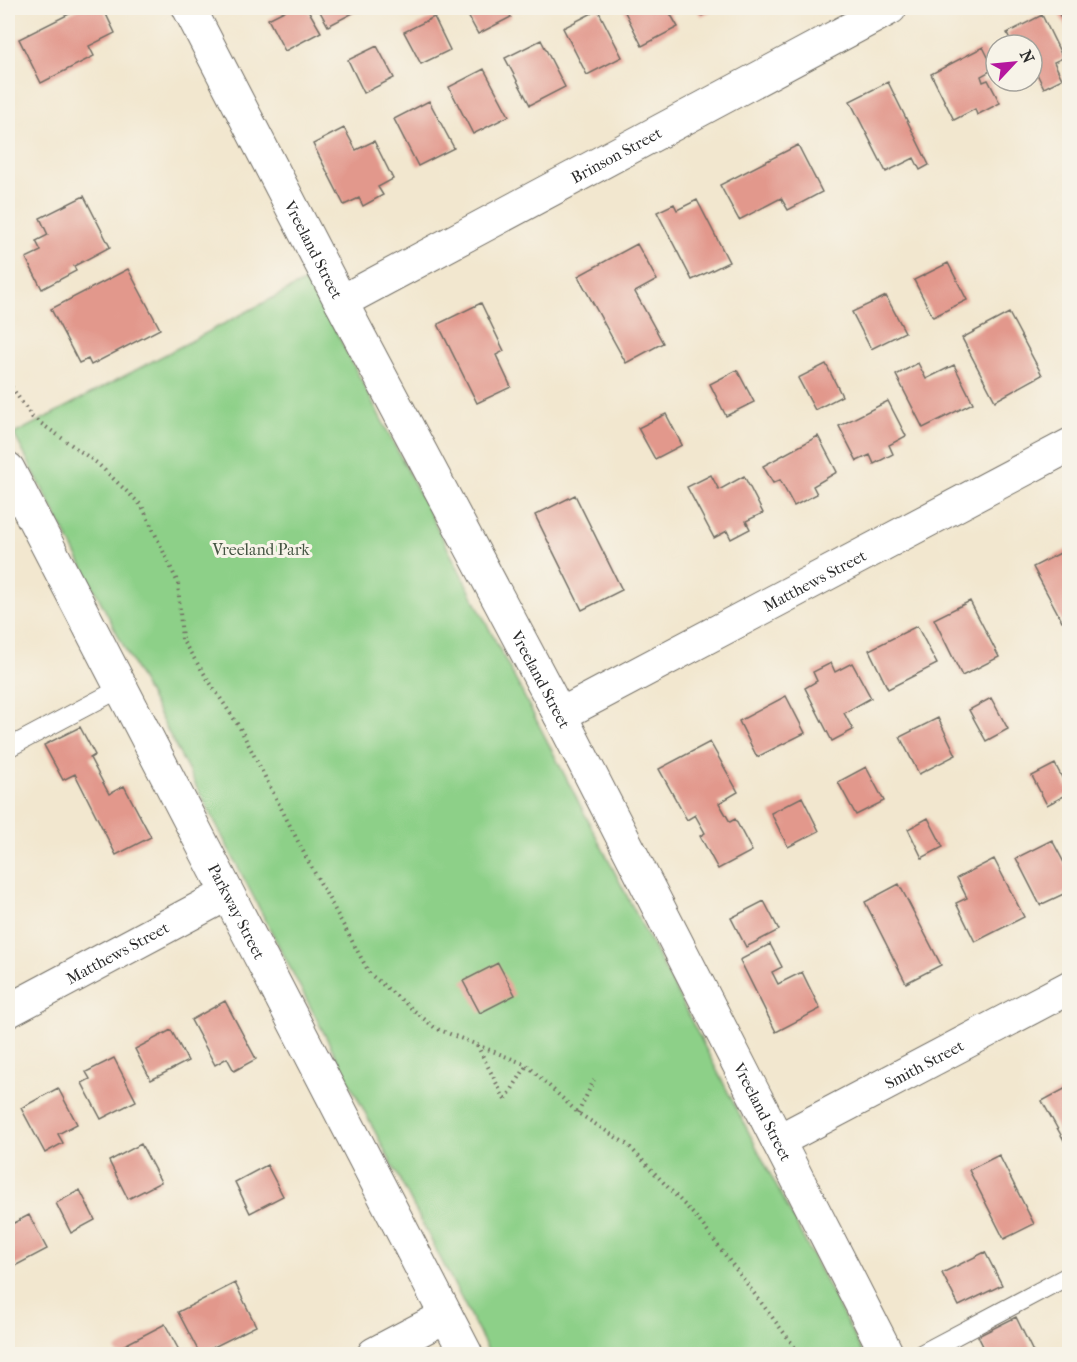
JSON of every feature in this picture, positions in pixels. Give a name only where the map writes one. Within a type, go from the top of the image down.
[{"type":"street","name":"Vreeland Street","points":[[189,8],[341,302],[560,715],[887,1354]]},
{"type":"street","name":"Brinson Street","points":[[341,302],[890,8]]},
{"type":"street","name":"Matthews Street","points":[[560,715],[1070,445]]},
{"type":"street","name":"Parkway Street","points":[[8,469],[466,1354]]},
{"type":"street","name":"Matthews Street","points":[[8,1011],[227,894]]},
{"type":"street","name":"Smith Street","points":[[778,1141],[1070,987]]},
{"type":"street","points":[[374,1354],[446,1316]]},
{"type":"lane","points":[[8,748],[121,688]]},
{"type":"lane","points":[[921,1354],[1070,1275]]},
{"type":"path","points":[[8,382],[32,417],[97,463],[142,506],[178,583],[182,640],[240,728],[306,857],[370,974],[435,1028],[527,1065],[578,1113],[628,1145],[697,1218],[800,1354]]},
{"type":"path","points":[[476,1044],[505,1100],[527,1065]]},
{"type":"path","points":[[578,1113],[594,1080]]},
{"type":"green space","name":"Vreeland Park","points":[[309,279],[863,1354],[490,1354],[14,434]]},
{"type":"building","points":[[81,8],[103,8],[115,33],[89,46],[94,56],[41,83],[19,39]]},
{"type":"building","points":[[290,8],[307,8],[321,32],[285,51],[268,19]]},
{"type":"building","points":[[318,8],[355,8],[357,11],[328,26]]},
{"type":"building","points":[[464,8],[506,8],[511,17],[478,34]]},
{"type":"building","points":[[623,8],[667,8],[678,27],[642,46]]},
{"type":"building","points":[[696,8],[717,8],[701,16]]},
{"type":"building","points":[[1056,8],[1070,8],[1070,35]]},
{"type":"building","points":[[598,10],[622,57],[587,75],[563,28]]},
{"type":"building","points":[[1042,15],[1063,58],[1054,62],[1062,79],[1044,88],[1044,33],[1007,33]]},
{"type":"building","points":[[434,17],[450,50],[421,64],[404,32]]},
{"type":"building","points":[[541,40],[565,87],[530,105],[505,58]]},
{"type":"building","points":[[377,46],[394,78],[364,93],[348,60]]},
{"type":"building","points":[[983,47],[984,74],[981,76],[984,82],[984,93],[995,93],[1000,103],[977,115],[975,109],[954,120],[931,74]]},
{"type":"building","points":[[484,69],[509,116],[473,134],[449,87]]},
{"type":"building","points":[[888,82],[929,165],[920,170],[914,158],[886,172],[850,101]]},
{"type":"building","points":[[429,101],[454,148],[418,166],[394,119]]},
{"type":"building","points":[[344,128],[356,150],[374,141],[393,179],[378,187],[383,195],[363,206],[359,198],[344,205],[313,144]]},
{"type":"building","points":[[798,145],[822,192],[788,210],[781,198],[739,220],[720,185]]},
{"type":"building","points":[[84,196],[110,247],[74,266],[76,271],[42,289],[26,258],[41,251],[36,241],[48,235],[40,218]]},
{"type":"building","points":[[697,200],[729,262],[692,280],[657,212],[674,204],[677,210]]},
{"type":"building","points":[[637,244],[657,280],[635,292],[663,343],[626,363],[578,276]]},
{"type":"building","points":[[948,263],[967,300],[933,317],[914,280]]},
{"type":"building","points":[[128,269],[160,329],[91,365],[88,359],[79,363],[51,309]]},
{"type":"building","points":[[886,296],[905,332],[871,349],[852,312]]},
{"type":"building","points":[[481,303],[504,351],[496,355],[511,387],[477,403],[438,324]]},
{"type":"building","points":[[1009,313],[1042,375],[995,401],[962,338]]},
{"type":"building","points":[[918,363],[926,379],[954,365],[973,403],[923,428],[896,375]]},
{"type":"building","points":[[826,364],[842,396],[815,410],[798,378]]},
{"type":"building","points":[[737,370],[754,402],[726,416],[710,384]]},
{"type":"building","points":[[888,401],[906,436],[889,445],[893,454],[874,464],[870,455],[857,461],[839,426]]},
{"type":"building","points":[[666,414],[682,445],[655,459],[638,428]]},
{"type":"building","points":[[818,436],[837,472],[813,486],[817,494],[794,506],[780,480],[773,483],[763,466]]},
{"type":"building","points":[[711,475],[719,490],[744,476],[763,513],[746,521],[750,529],[731,539],[727,531],[714,538],[687,487]]},
{"type":"building","points":[[575,495],[622,590],[582,610],[535,515]]},
{"type":"building","points":[[1070,548],[1070,617],[1062,621],[1033,567]]},
{"type":"building","points":[[970,601],[999,657],[962,676],[934,619]]},
{"type":"building","points":[[917,626],[937,664],[888,689],[869,650]]},
{"type":"building","points":[[831,663],[835,672],[852,663],[871,698],[844,713],[853,730],[832,741],[805,688],[817,681],[813,672]]},
{"type":"building","points":[[786,696],[805,733],[757,757],[739,721]]},
{"type":"building","points":[[991,698],[1008,729],[986,741],[969,710]]},
{"type":"building","points":[[938,718],[956,755],[919,774],[900,737]]},
{"type":"building","points":[[80,727],[95,755],[90,758],[109,794],[124,786],[151,837],[116,855],[75,774],[63,780],[44,745]]},
{"type":"building","points":[[710,742],[738,792],[719,803],[730,822],[735,819],[752,851],[718,869],[700,836],[705,833],[695,815],[687,820],[659,769]]},
{"type":"building","points":[[1055,764],[1070,793],[1047,805],[1032,776]]},
{"type":"building","points":[[866,767],[884,801],[856,815],[838,782]]},
{"type":"building","points":[[802,797],[819,831],[788,847],[771,813]]},
{"type":"building","points":[[928,818],[943,847],[922,858],[908,829]]},
{"type":"building","points":[[1052,840],[1070,874],[1070,891],[1040,905],[1016,858]]},
{"type":"building","points":[[994,859],[1024,917],[975,942],[956,903],[967,898],[957,878]]},
{"type":"building","points":[[899,884],[941,965],[906,983],[865,902]]},
{"type":"building","points":[[764,901],[779,930],[746,947],[731,918]]},
{"type":"building","points":[[770,944],[782,967],[772,972],[778,984],[802,972],[820,1009],[776,1032],[740,960]]},
{"type":"building","points":[[498,963],[515,995],[480,1013],[463,981]]},
{"type":"building","points":[[225,1001],[256,1059],[234,1071],[227,1058],[215,1065],[191,1020]]},
{"type":"building","points":[[171,1030],[188,1061],[151,1080],[135,1049]]},
{"type":"building","points":[[114,1058],[136,1101],[101,1119],[82,1083],[90,1079],[86,1072]]},
{"type":"building","points":[[1070,1086],[1070,1151],[1042,1101]]},
{"type":"building","points":[[58,1088],[77,1124],[58,1134],[63,1143],[45,1153],[21,1108]]},
{"type":"building","points":[[141,1144],[161,1182],[128,1199],[109,1161]]},
{"type":"building","points":[[999,1155],[1034,1224],[1004,1239],[969,1170]]},
{"type":"building","points":[[267,1165],[283,1196],[250,1213],[235,1182]]},
{"type":"building","points":[[80,1190],[95,1220],[71,1233],[56,1203]]},
{"type":"building","points":[[29,1215],[47,1249],[11,1268],[8,1262],[8,1226]]},
{"type":"building","points":[[985,1252],[1002,1285],[959,1306],[942,1273]]},
{"type":"building","points":[[235,1283],[256,1326],[200,1354],[178,1312]]},
{"type":"building","points":[[1016,1317],[1034,1354],[987,1354],[978,1336]]},
{"type":"building","points":[[165,1324],[181,1354],[118,1354],[115,1350]]}]
